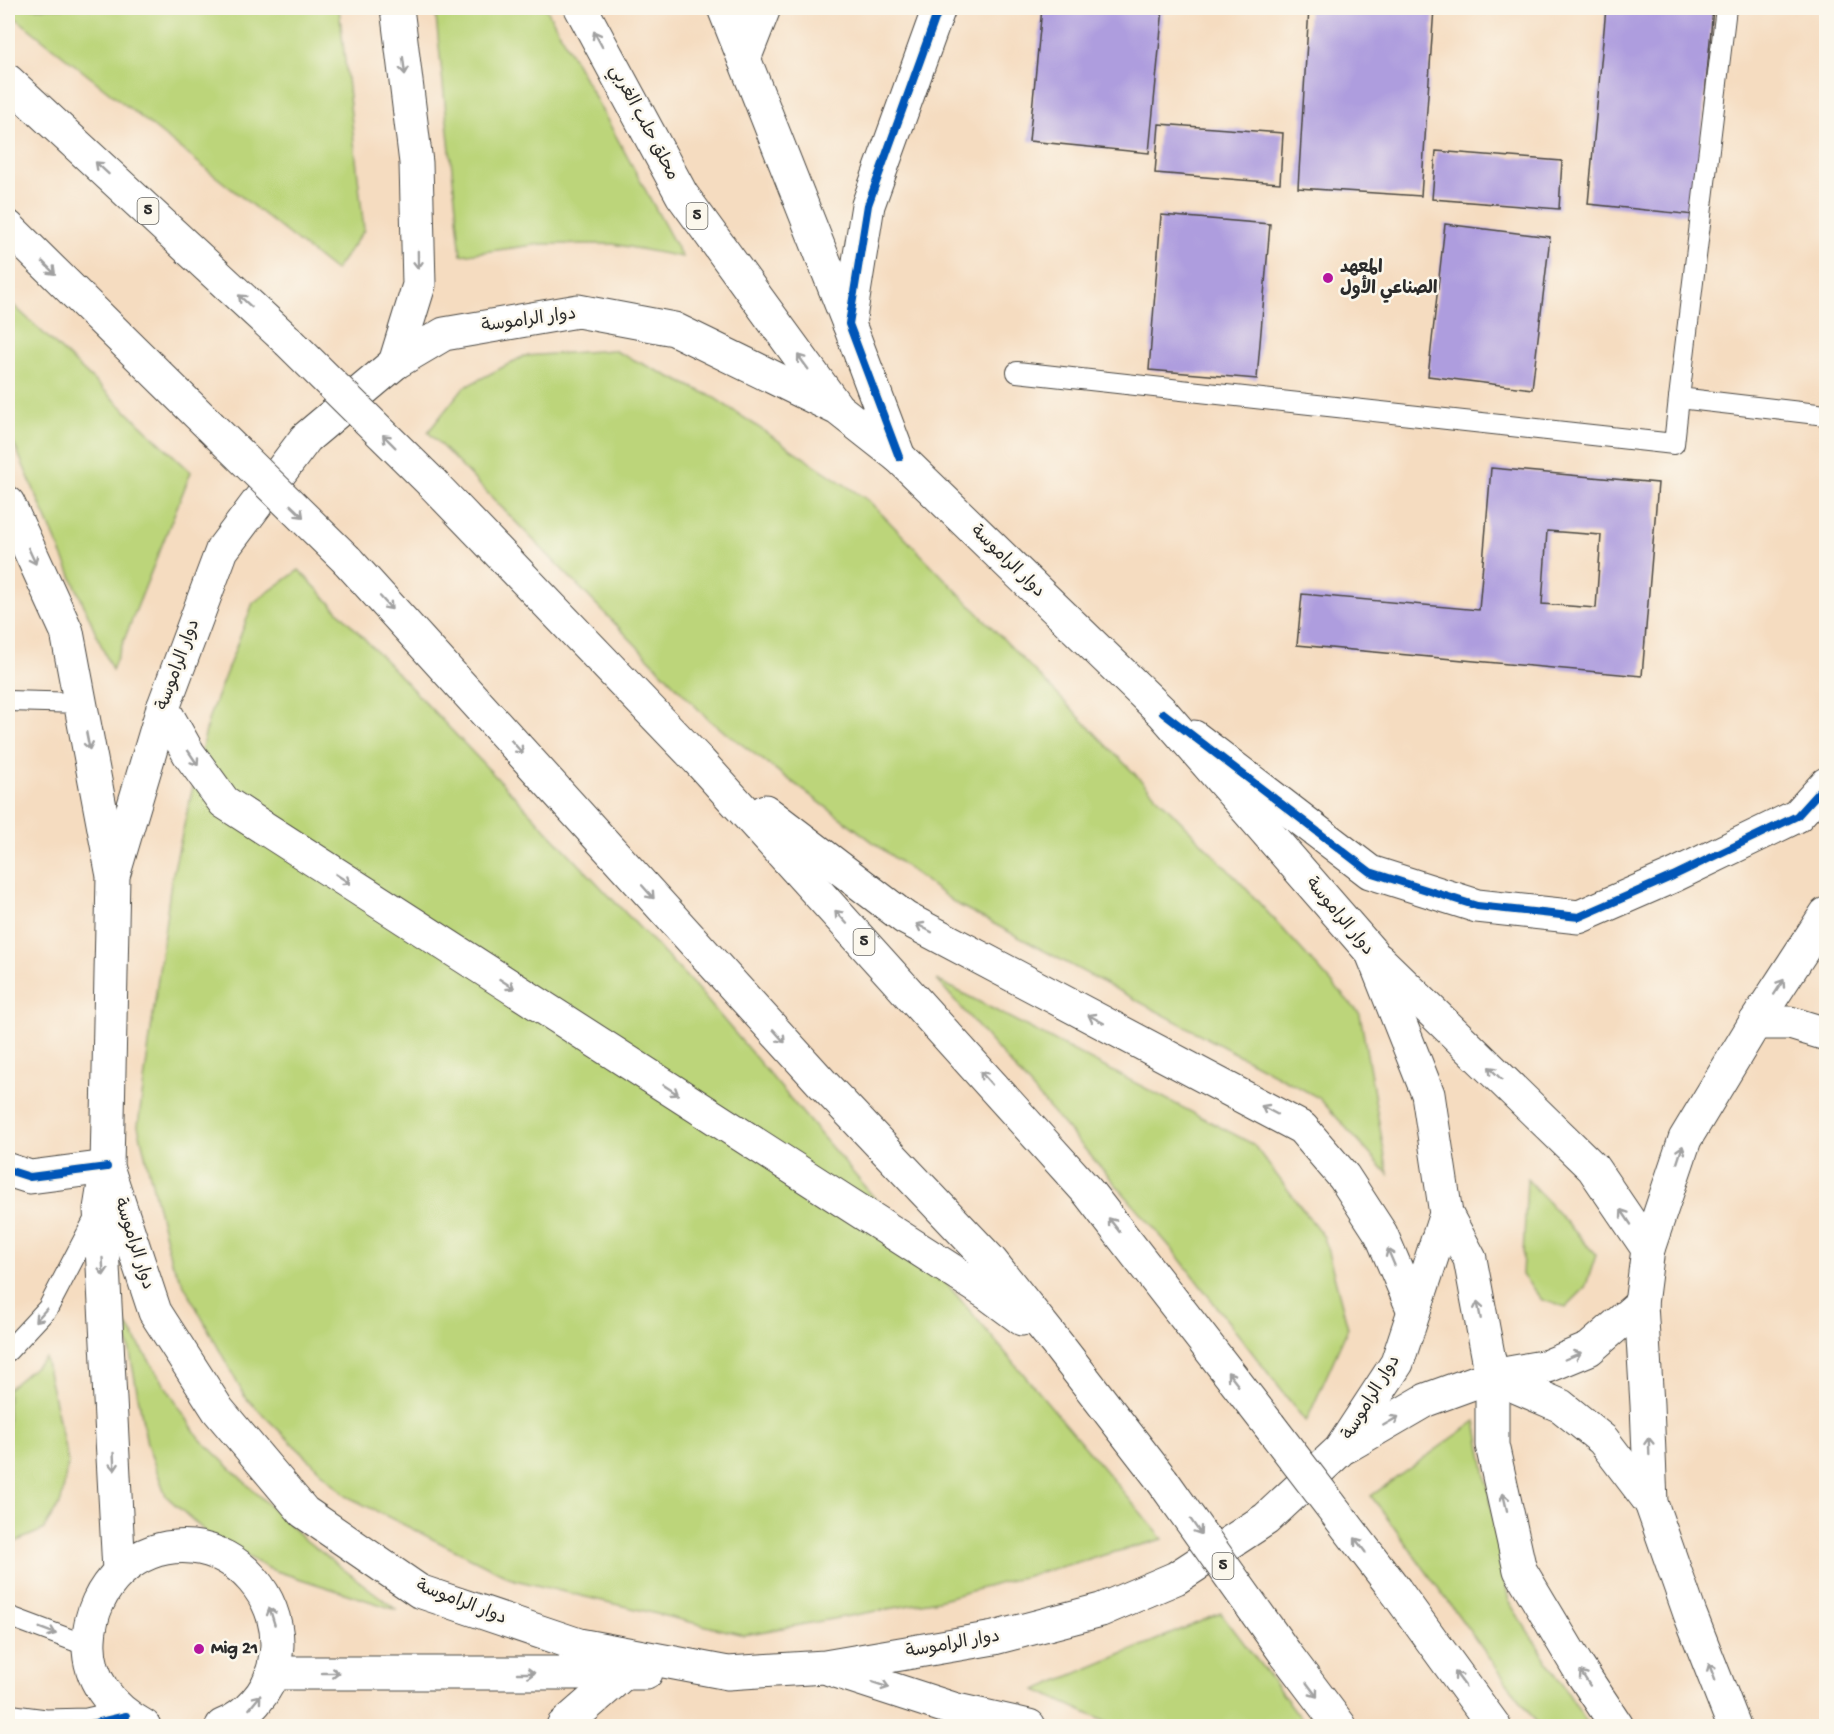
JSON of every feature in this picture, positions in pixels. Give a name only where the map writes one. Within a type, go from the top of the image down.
[{"type":"main road","points":[[395,363],[419,285],[416,163],[397,8]]},
{"type":"main road","name":"محلق حلب الغربي","points":[[581,8],[682,195],[838,409]]},
{"type":"main road","points":[[724,8],[899,457]]},
{"type":"main road","points":[[744,59],[764,8]]},
{"type":"main road","points":[[849,324],[868,205],[939,8]]},
{"type":"main road","name":"5","points":[[8,81],[288,341],[431,482],[698,760],[1088,1192],[1396,1591],[1494,1726]]},
{"type":"main road","name":"5","points":[[8,227],[347,560],[821,1082],[990,1260],[1162,1480],[1340,1726]]},
{"type":"main road","name":"دوار الراموسة","points":[[578,311],[674,329],[838,409],[899,457],[1163,713],[1372,953],[1428,1094],[1446,1214],[1397,1363],[1340,1450],[1266,1519],[1176,1578],[1112,1605],[994,1638],[825,1667],[728,1673],[579,1645],[419,1591],[304,1512],[218,1410],[155,1312],[107,1167],[112,876],[163,708],[222,550],[306,438],[395,363],[444,334],[578,311]]},
{"type":"main road","points":[[8,503],[67,632],[112,876]]},
{"type":"main road","points":[[163,708],[189,754],[224,802],[987,1293],[1057,1344]]},
{"type":"main road","points":[[1163,713],[1370,872],[1478,906],[1579,917],[1673,876],[1797,816],[1827,784]]},
{"type":"main road","points":[[698,760],[905,918],[1302,1128],[1344,1177],[1381,1234],[1414,1311]]},
{"type":"main road","points":[[1734,1726],[1690,1614],[1651,1503],[1641,1304],[1648,1249],[1685,1139],[1755,1023],[1827,914]]},
{"type":"main road","points":[[1372,953],[1593,1168],[1648,1249]]},
{"type":"main road","points":[[1755,1023],[1790,1023],[1827,1034]]},
{"type":"main road","points":[[8,1170],[30,1178],[107,1167],[100,1209],[119,1571]]},
{"type":"main road","points":[[1446,1214],[1470,1259],[1492,1376],[1492,1445],[1520,1570],[1578,1667],[1617,1726]]},
{"type":"main road","points":[[1340,1450],[1425,1400],[1492,1376],[1548,1366],[1588,1349],[1641,1304]]},
{"type":"main road","points":[[1492,1376],[1561,1406],[1603,1440],[1651,1503]]},
{"type":"main road","points":[[135,1721],[110,1701],[98,1683],[91,1665],[88,1646],[89,1625],[95,1605],[105,1587],[119,1571],[136,1559],[163,1549],[192,1547],[219,1554],[243,1569],[262,1590],[274,1616],[277,1645],[272,1673],[262,1693],[248,1710],[228,1726]]},
{"type":"main road","points":[[825,1667],[953,1709],[1029,1726]]},
{"type":"main road","points":[[563,1726],[625,1672]]},
{"type":"main road","points":[[272,1673],[728,1673]]},
{"type":"main road","points":[[8,1721],[47,1726],[135,1721]]},
{"type":"lane","points":[[1017,372],[1674,444],[1726,8]]},
{"type":"lane","points":[[1679,398],[1827,415]]},
{"type":"lane","points":[[8,700],[81,703]]},
{"type":"lane","points":[[8,1351],[48,1308],[100,1209]]},
{"type":"lane","points":[[8,1616],[88,1646]]},
{"type":"green space","points":[[8,8],[339,8],[364,230],[335,271],[8,12]]},
{"type":"green space","points":[[435,8],[546,8],[682,257],[613,244],[541,244],[461,255]]},
{"type":"green space","points":[[8,300],[191,472],[112,670],[8,430]]},
{"type":"green space","points":[[613,350],[713,397],[869,501],[1241,883],[1360,1014],[1388,1174],[1319,1098],[955,903],[709,720],[428,432],[463,388],[524,356]]},
{"type":"green space","points":[[299,570],[695,986],[1163,1539],[938,1600],[744,1635],[515,1580],[346,1496],[245,1397],[171,1261],[138,1126],[171,882],[209,717],[253,603]]},
{"type":"green space","points":[[937,980],[1253,1144],[1324,1237],[1348,1328],[1306,1422],[1172,1249]]},
{"type":"green space","points":[[1527,1179],[1596,1255],[1585,1288],[1566,1307],[1542,1300],[1522,1275]]},
{"type":"green space","points":[[124,1321],[199,1438],[304,1539],[397,1610],[270,1569],[211,1537],[166,1496],[147,1444]]},
{"type":"green space","points":[[45,1358],[68,1462],[61,1502],[43,1530],[8,1545],[8,1389]]},
{"type":"green space","points":[[1476,1421],[1509,1602],[1589,1726],[1539,1726],[1371,1496]]},
{"type":"green space","points":[[1221,1613],[1307,1726],[1115,1726],[1036,1690]]},
{"type":"building","points":[[1042,8],[1163,8],[1149,153],[1029,141]]},
{"type":"building","points":[[1309,8],[1434,8],[1421,196],[1298,188]]},
{"type":"building","points":[[1606,8],[1713,8],[1694,215],[1588,204]]},
{"type":"building","points":[[1159,124],[1283,133],[1280,183],[1155,173]]},
{"type":"building","points":[[1436,151],[1562,161],[1559,209],[1432,199]]},
{"type":"building","points":[[1161,215],[1270,224],[1257,379],[1149,370]]},
{"type":"building","points":[[1445,224],[1550,237],[1532,389],[1428,376]]},
{"type":"building","points":[[1491,468],[1658,483],[1642,676],[1297,645],[1302,594],[1479,610]],"holes":[[[1547,531],[1601,535],[1596,608],[1542,604]]]},
{"type":"cycle path","points":[[899,457],[849,324],[868,205],[939,8]]},
{"type":"cycle path","points":[[1163,713],[1370,872],[1477,906],[1579,917],[1673,876],[1797,816],[1826,784]]},
{"type":"cycle path","points":[[8,1170],[30,1177],[107,1167]]},
{"type":"cycle path","points":[[8,1721],[47,1726],[87,1725],[126,1716]]},
{"type":"place","name":"المعهد الصناعي الأول","points":[[1328,278]]},
{"type":"place","name":"Mig 21","points":[[199,1649]]}]
